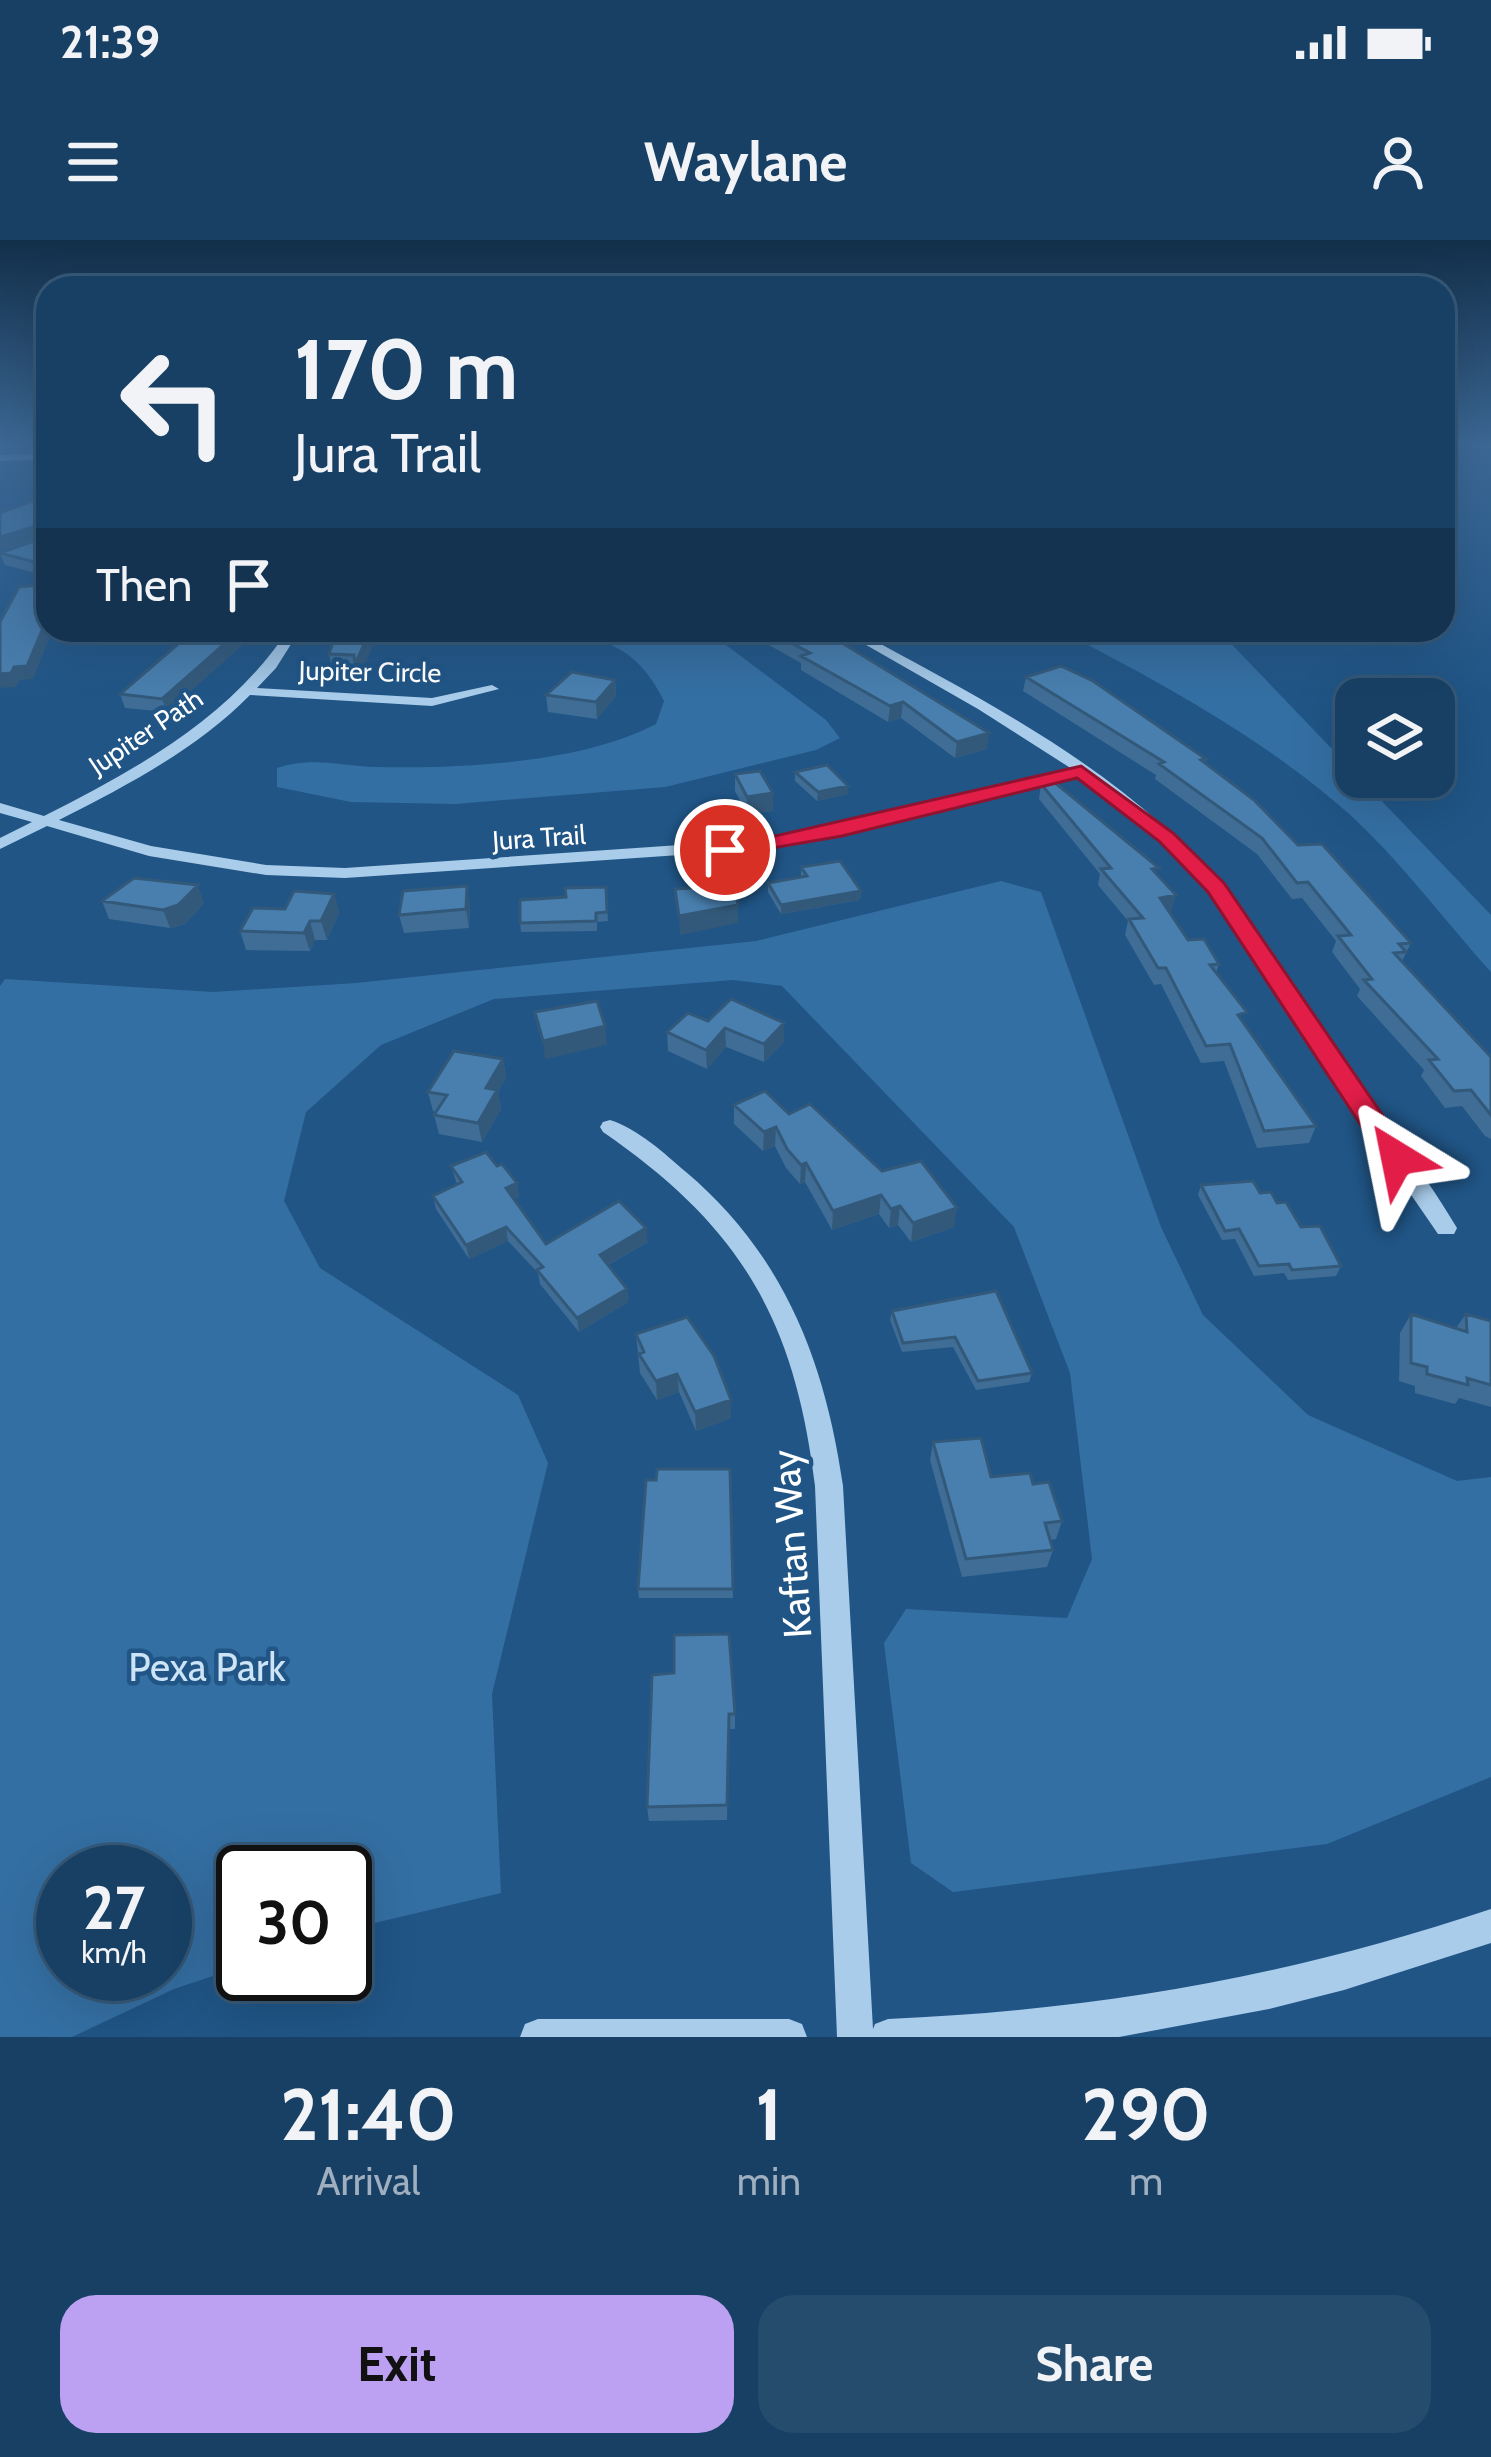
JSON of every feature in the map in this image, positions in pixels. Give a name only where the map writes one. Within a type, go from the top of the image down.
[{"type":"street","name":"Jupiter Path","points":[[0,844],[160,755],[245,691],[284,642]]},
{"type":"street","points":[[868,642],[1010,721],[1166,837],[1216,888],[1446,1228]]},
{"type":"street","name":"Jupiter Circle","points":[[245,691],[432,702],[492,689]]},
{"type":"street","name":"Jura Trail","points":[[0,808],[42,823],[225,864],[296,872],[391,872],[766,844],[1081,772]]},
{"type":"street","name":"Kaftan Way","points":[[610,1126],[692,1185],[730,1223],[787,1310],[808,1365],[829,1486],[855,2037]]},
{"type":"street","points":[[889,2037],[1037,2030],[1231,2002],[1323,1980],[1491,1926]]},
{"type":"street","points":[[538,2037],[789,2037]]},
{"type":"green space","points":[[603,642],[722,642],[826,720],[840,738],[816,750],[665,787],[455,804],[351,802],[277,787],[277,768],[290,764],[410,767],[520,761],[593,747],[656,724],[664,701],[639,665]]},
{"type":"green space","points":[[1082,642],[1229,642],[1335,752],[1335,798],[1379,798],[1491,915],[1491,972],[1348,813],[1281,760],[1210,713]]},
{"type":"green space","name":"Pexa Park","points":[[1001,881],[1041,892],[1161,1227],[1203,1315],[1308,1415],[1457,1481],[1491,1477],[1491,1777],[1327,1844],[953,1892],[911,1863],[884,1643],[906,1609],[1067,1618],[1092,1559],[1070,1373],[1014,1227],[782,986],[733,980],[494,999],[381,1045],[306,1112],[284,1201],[320,1268],[518,1395],[548,1463],[492,1694],[501,1893],[372,1924],[372,1845],[216,1845],[216,1975],[192,1983],[192,1845],[36,1845],[36,2001],[148,2001],[72,2037],[0,2037],[0,986],[5,979],[213,992],[356,983],[756,941]]},
{"type":"building","points":[[0,527],[33,527],[0,537]]},
{"type":"building","points":[[36,540],[36,562],[0,553]]},
{"type":"building","points":[[36,585],[37,642],[27,666],[0,674],[0,622],[19,587]]},
{"type":"building","points":[[181,642],[227,642],[162,699],[120,694]]},
{"type":"building","points":[[333,642],[365,642],[355,665],[354,655],[329,654]]},
{"type":"building","points":[[790,642],[841,642],[989,733],[957,742],[903,702],[890,706],[801,656],[810,653]]},
{"type":"building","points":[[1061,666],[1093,681],[1206,759],[1201,760],[1254,800],[1298,845],[1322,844],[1411,943],[1399,944],[1406,952],[1394,953],[1491,1057],[1491,1115],[1471,1090],[1454,1091],[1429,1060],[1438,1059],[1364,980],[1372,979],[1338,936],[1351,935],[1308,882],[1297,883],[1262,838],[1159,764],[1164,762],[1026,677]]},
{"type":"building","points":[[572,672],[615,680],[596,702],[546,695]]},
{"type":"building","points":[[827,765],[848,786],[818,792],[795,772]]},
{"type":"building","points":[[760,771],[773,793],[747,797],[735,774]]},
{"type":"building","points":[[1048,777],[1159,868],[1152,869],[1176,895],[1160,898],[1188,940],[1204,939],[1219,964],[1210,965],[1247,1012],[1238,1015],[1316,1126],[1264,1131],[1230,1044],[1206,1046],[1166,968],[1158,968],[1129,919],[1143,918],[1101,869],[1111,868],[1041,784]]},
{"type":"building","points":[[840,861],[861,891],[781,905],[768,883],[807,876],[801,867]]},
{"type":"building","points":[[733,868],[738,905],[679,916],[675,889],[690,888],[693,871]]},
{"type":"building","points":[[134,878],[198,885],[178,905],[163,910],[102,901]]},
{"type":"building","points":[[467,886],[466,909],[399,915],[403,891]]},
{"type":"building","points":[[606,887],[607,912],[596,913],[596,921],[520,923],[520,900],[566,897],[565,888]]},
{"type":"building","points":[[294,891],[334,894],[321,921],[310,921],[304,933],[240,931],[253,908],[285,909]]},
{"type":"building","points":[[731,999],[784,1023],[764,1044],[725,1028],[706,1050],[667,1032],[688,1013],[708,1021]]},
{"type":"building","points":[[597,1001],[605,1026],[543,1041],[535,1012]]},
{"type":"building","points":[[454,1051],[503,1059],[486,1088],[497,1090],[478,1123],[434,1115],[447,1095],[428,1092]]},
{"type":"building","points":[[765,1091],[789,1114],[810,1104],[882,1171],[921,1161],[957,1208],[913,1223],[900,1206],[891,1209],[881,1195],[833,1211],[806,1163],[801,1165],[787,1149],[776,1127],[764,1132],[734,1105]]},
{"type":"building","points":[[486,1152],[517,1183],[506,1188],[546,1244],[619,1201],[646,1228],[600,1255],[627,1289],[577,1318],[537,1270],[543,1267],[506,1227],[466,1245],[433,1196],[462,1182],[451,1166]]},
{"type":"building","points":[[1253,1181],[1260,1193],[1271,1192],[1277,1203],[1286,1202],[1301,1227],[1320,1226],[1341,1266],[1292,1270],[1289,1264],[1259,1266],[1239,1229],[1225,1231],[1201,1185]]},
{"type":"building","points":[[996,1291],[1032,1373],[978,1381],[955,1337],[903,1343],[892,1311]]},
{"type":"building","points":[[1411,1314],[1467,1332],[1466,1314],[1491,1321],[1491,1385],[1467,1378],[1468,1385],[1427,1374],[1427,1367],[1411,1363]]},
{"type":"building","points":[[687,1317],[714,1356],[731,1400],[695,1412],[677,1374],[656,1381],[639,1354],[644,1352],[636,1334]]},
{"type":"building","points":[[981,1438],[991,1477],[1030,1473],[1033,1484],[1049,1482],[1062,1521],[1045,1523],[1053,1550],[966,1559],[933,1442]]},
{"type":"building","points":[[657,1469],[730,1469],[733,1589],[638,1589],[646,1480],[656,1480]]},
{"type":"building","points":[[729,1634],[735,1714],[729,1714],[727,1805],[647,1807],[652,1675],[674,1673],[674,1635]]},
{"type":"route","points":[[725,850],[842,830],[1081,772],[1166,837],[1216,888],[1397,1158]]}]
